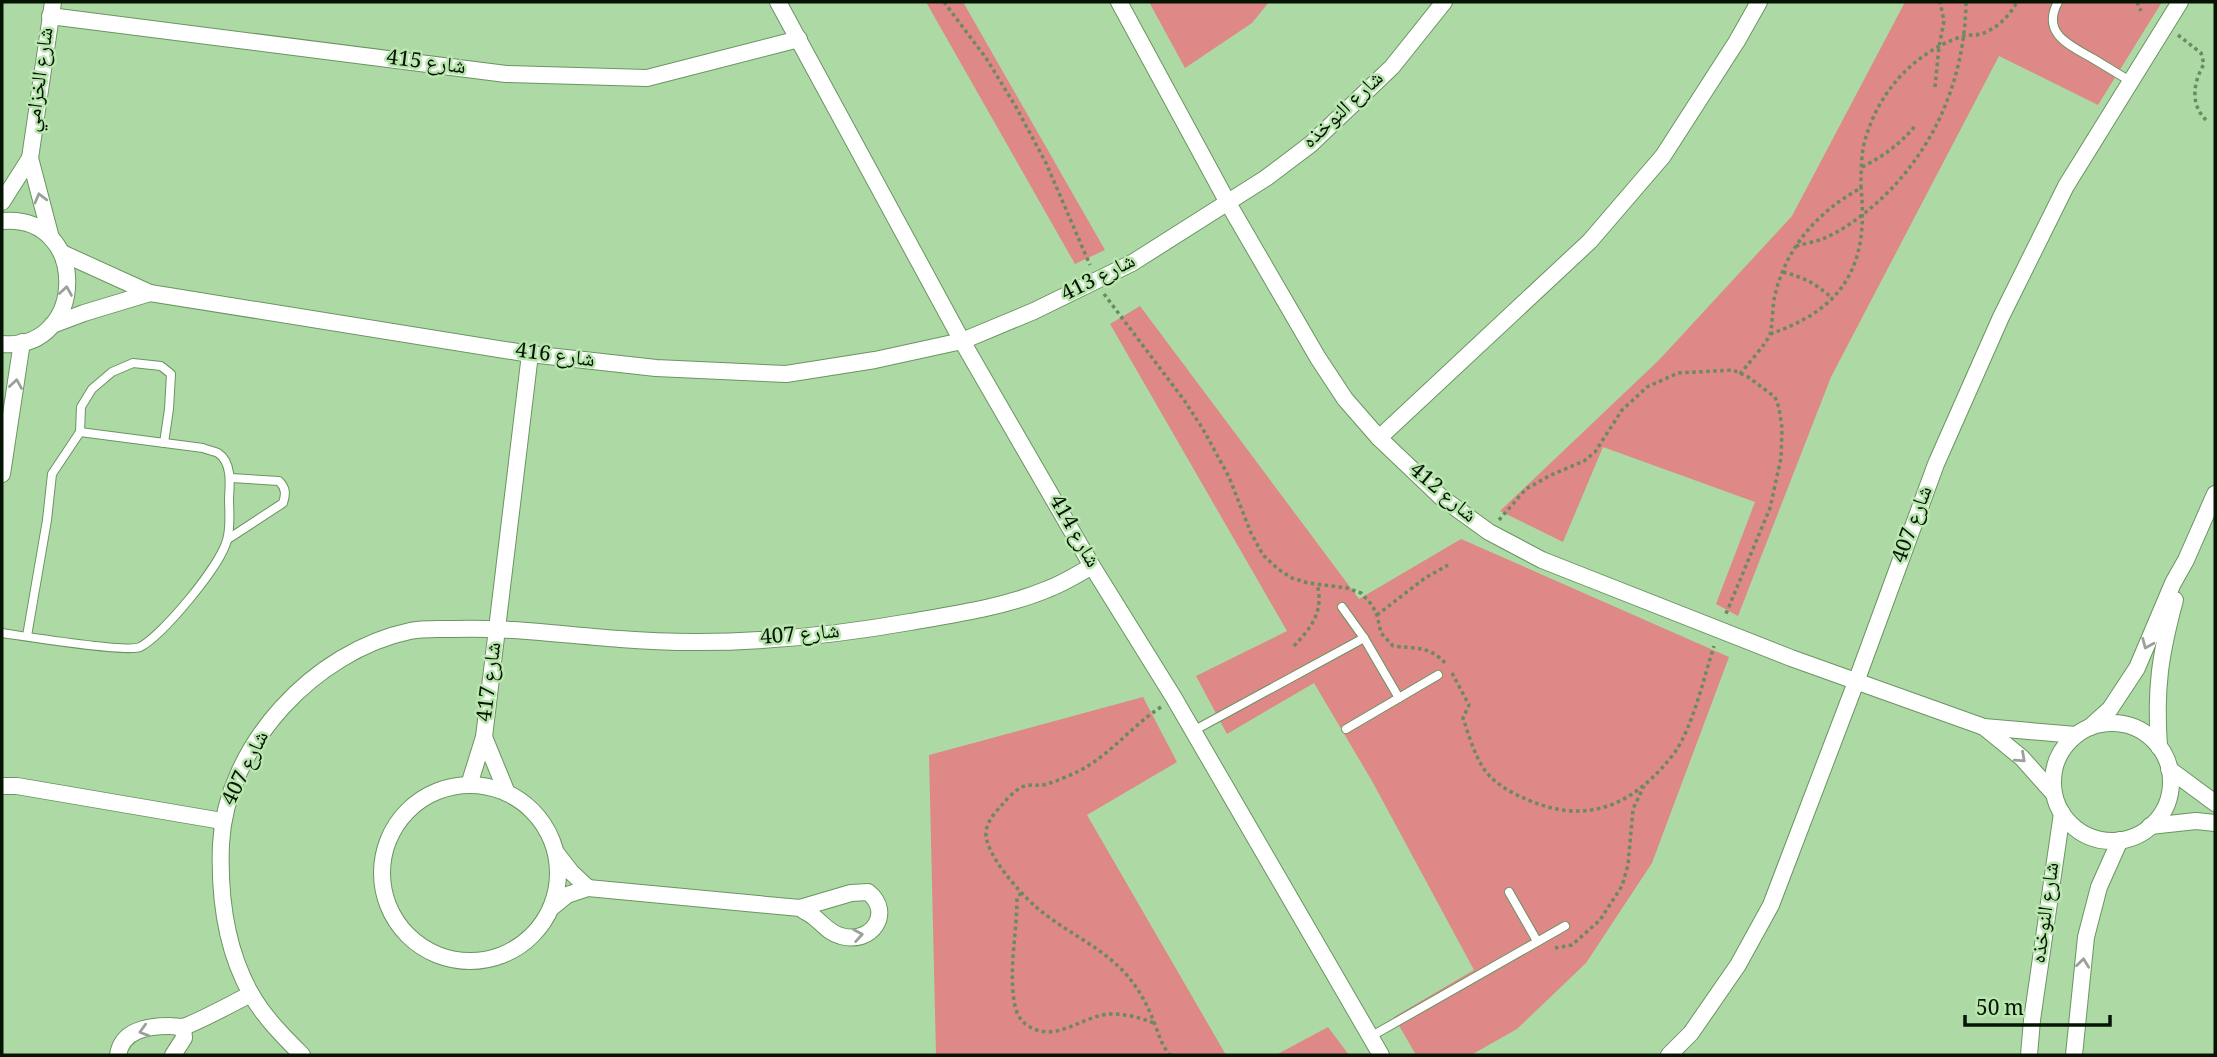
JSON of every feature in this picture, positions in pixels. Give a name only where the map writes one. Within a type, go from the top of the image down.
[{"type":"street","name":"شارع 414","points":[[778,2],[962,341],[1092,566],[1174,698],[1381,1055]]},
{"type":"street","name":"شارع 412","points":[[1119,2],[1228,202],[1318,358],[1345,399],[1379,438],[1442,498],[1489,532],[1542,560],[1856,682],[1984,727],[2082,732]]},
{"type":"street","name":"شارع النوخذه","points":[[1228,202],[1311,144],[1352,107],[1392,67],[1444,2]]},
{"type":"street","points":[[1379,438],[1590,241],[1663,156],[1759,2]]},
{"type":"street","name":"شارع 407","points":[[1669,1055],[1691,1033],[1738,965],[1770,905],[1936,464],[2001,317],[2066,186],[2180,2]]},
{"type":"street","name":"شارع 415","points":[[52,9],[506,74],[647,78],[799,39]]},
{"type":"street","name":"شارع الخزامي","points":[[51,238],[30,159],[52,9]]},
{"type":"street","name":"شارع الخزامي","points":[[2,202],[30,159]]},
{"type":"street","name":"شارع 413","points":[[962,341],[1034,311],[1132,263],[1228,202]]},
{"type":"street","points":[[2,220],[22,222],[38,228],[51,238],[62,253],[68,271],[68,290],[63,309],[52,325]]},
{"type":"street","name":"شارع 416","points":[[62,253],[150,293],[530,354],[656,368],[786,374],[875,360],[962,341]]},
{"type":"street","name":"شارع 416","points":[[22,342],[52,325],[150,293]]},
{"type":"street","points":[[2,344],[22,342],[2,474]]},
{"type":"street","points":[[498,628],[530,354]]},
{"type":"street","points":[[2186,560],[2161,658],[2157,712],[2159,747],[2169,769],[2167,800],[2160,814],[2141,833],[2120,840],[2093,838],[2080,832],[2062,813],[2054,794],[2054,768],[2067,744],[2110,709],[2137,668],[2215,494]]},
{"type":"street","name":"شارع 407","points":[[302,1055],[274,1026],[251,994],[234,956],[224,916],[220,872],[222,821],[232,788],[257,738],[291,697],[317,675],[349,654],[383,638],[412,630],[498,628],[698,643],[849,633],[960,613],[1014,600],[1045,590],[1092,566]]},
{"type":"street","name":"شارع 417","points":[[469,785],[484,737],[498,628]]},
{"type":"street","points":[[2082,732],[2110,723],[2132,727],[2143,732],[2159,747]]},
{"type":"street","name":"شارع 412","points":[[1984,727],[2022,758],[2054,794]]},
{"type":"street","name":"شارع 417","points":[[484,737],[508,793]]},
{"type":"street","points":[[2169,769],[2215,803]]},
{"type":"street","name":"شارع 407","points":[[2,777],[9,786],[222,821]]},
{"type":"street","points":[[469,785],[508,793],[530,807],[552,839],[558,871],[551,908],[543,922],[521,944],[508,952],[478,960],[462,960],[432,952],[418,944],[397,921],[387,900],[382,877],[386,847],[393,832],[406,813],[424,798],[446,789],[469,785]]},
{"type":"street","name":"شارع النوخذه","points":[[2029,1055],[2062,813]]},
{"type":"street","points":[[2150,826],[2173,822],[2215,823]]},
{"type":"street","name":"شارع النوخذه","points":[[2074,1055],[2086,937],[2099,887],[2120,840]]},
{"type":"street","points":[[556,852],[571,872],[589,888]]},
{"type":"street","points":[[551,908],[567,895],[589,888],[800,908],[837,896],[868,892],[875,898],[880,915],[871,932],[856,937],[841,936],[828,930],[815,917],[800,908]]},
{"type":"street","points":[[118,1055],[124,1037],[144,1029],[183,1027],[251,994]]},
{"type":"street","points":[[173,1055],[184,1038],[183,1027]]},
{"type":"lane","points":[[2057,2],[2053,22],[2058,36],[2130,81]]},
{"type":"lane","points":[[27,636],[52,474],[80,432],[81,407],[92,389],[112,372],[133,363],[161,366],[171,374],[164,443]]},
{"type":"lane","points":[[2,633],[138,648],[171,621],[218,561],[228,539],[231,478],[220,454],[203,449],[80,432]]},
{"type":"lane","points":[[228,539],[283,503],[286,495],[284,486],[279,481],[231,478]]},
{"type":"lane","points":[[1342,607],[1364,638],[1399,698]]},
{"type":"lane","points":[[1193,731],[1364,638]]},
{"type":"lane","points":[[1346,729],[1438,676]]},
{"type":"lane","points":[[1509,892],[1537,942]]},
{"type":"lane","points":[[1370,1037],[1565,926]]},
{"type":"path","points":[[944,2],[986,58],[1016,107],[1046,163],[1097,281]]},
{"type":"path","points":[[1935,87],[1944,21],[1940,2]]},
{"type":"path","points":[[1795,246],[1822,239],[1863,214],[1891,191],[1907,172],[1934,132],[1948,99],[1963,36],[1966,2]]},
{"type":"path","points":[[1770,334],[1812,315],[1832,298],[1850,273],[1861,245],[1861,188],[1865,141],[1878,105],[1891,85],[1922,57],[1939,47],[1963,36],[1994,28],[2017,2]]},
{"type":"path","points":[[2137,2],[2141,11]]},
{"type":"path","points":[[2164,26],[2201,53],[2204,64],[2196,77],[2195,104],[2206,120]]},
{"type":"path","points":[[1862,167],[1883,157],[1901,143],[1916,125]]},
{"type":"path","points":[[1740,374],[1770,334],[1775,292],[1795,246],[1821,215],[1861,188]]},
{"type":"path","points":[[1782,272],[1806,278],[1832,298]]},
{"type":"path","points":[[1377,615],[1425,578],[1448,565]]},
{"type":"path","points":[[1294,646],[1310,630],[1318,615],[1321,598],[1317,584]]},
{"type":"path","points":[[1170,1055],[1161,1042],[1146,1003],[1134,984],[1115,963],[1053,922],[1021,893],[988,844],[986,834],[989,822],[997,810],[1022,787],[1046,785],[1097,760],[1145,718],[1174,698]]},
{"type":"path","points":[[1548,935],[1556,949],[1572,945],[1600,920],[1622,886],[1628,865],[1633,809],[1645,785]]},
{"type":"path","points":[[1021,893],[1017,898],[1012,958],[1015,1004],[1023,1022],[1040,1031],[1051,1033],[1111,1014],[1135,1016],[1155,1024]]},
{"type":"shaded area","points":[[926,2],[963,2],[1105,250],[1075,264]]},
{"type":"shaded area","points":[[1149,2],[1269,2],[1252,23],[1185,68]]},
{"type":"shaded area","points":[[1905,2],[2162,2],[2098,105],[1999,56],[1831,377],[1738,616],[1716,604],[1755,502],[1603,447],[1563,542],[1500,511],[1659,360],[1792,216]]},
{"type":"shaded area","points":[[1140,306],[1359,599],[1461,539],[1729,657],[1652,863],[1586,963],[1517,1029],[1471,1055],[1416,1055],[1394,1017],[1474,970],[1372,781],[1314,683],[1227,734],[1196,676],[1287,631],[1110,324]]},
{"type":"shaded area","points":[[1143,697],[1177,762],[1087,815],[1226,1055],[936,1055],[929,755]]},
{"type":"shaded area","points":[[1328,1027],[1349,1055],[1276,1055]]}]
